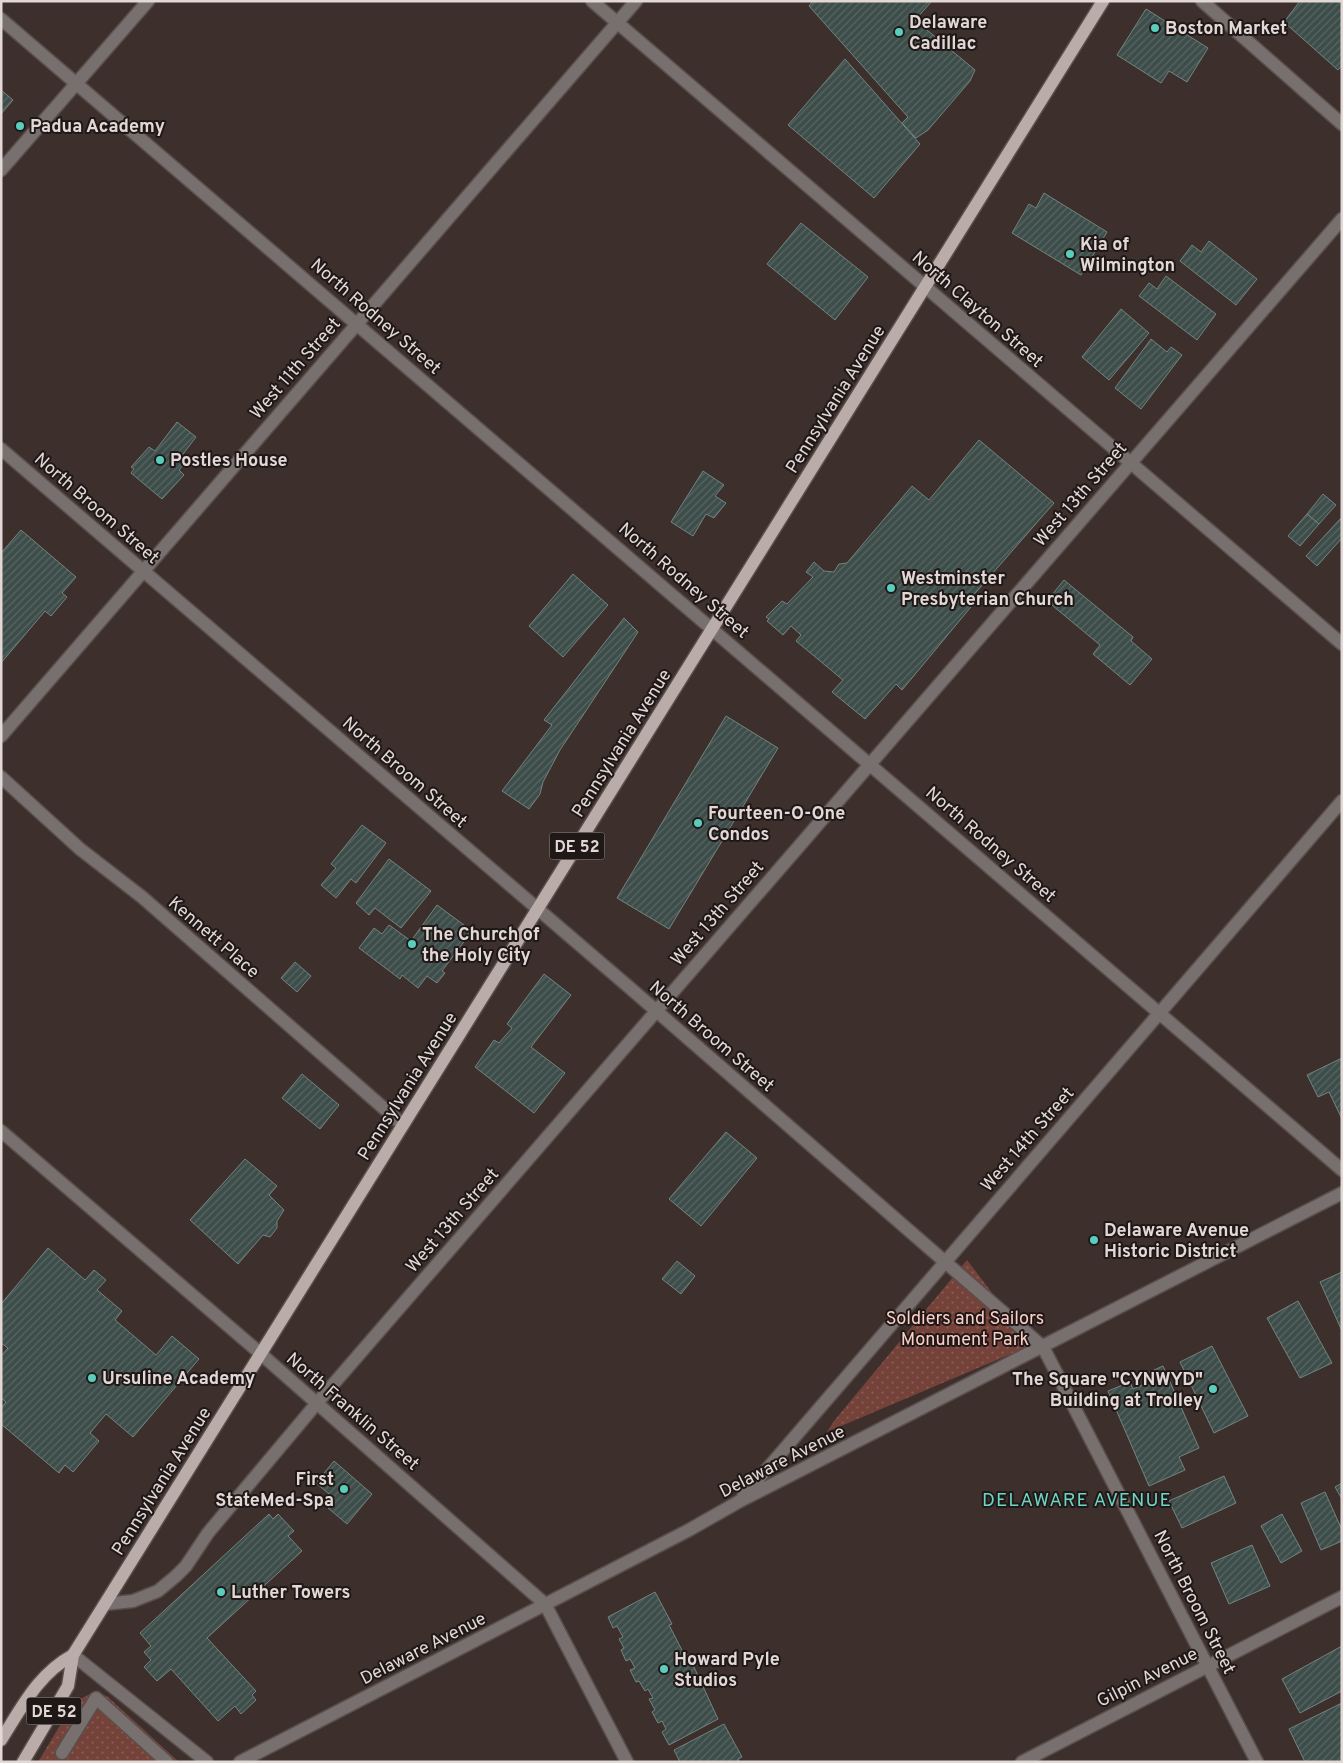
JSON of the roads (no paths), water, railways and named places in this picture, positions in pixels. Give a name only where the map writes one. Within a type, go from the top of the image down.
[{"type":"main road","name":"Pennsylvania Avenue","points":[[23,1762],[68,1686],[73,1655],[1103,1]]},
{"type":"main road","name":"Pennsylvania Avenue","points":[[1,1740],[34,1687],[59,1663],[73,1655]]},
{"type":"street","points":[[1,170],[148,1]]},
{"type":"street","name":"North Clayton Street","points":[[592,1],[1342,644]]},
{"type":"street","name":"West 11th Street","points":[[1,736],[636,1]]},
{"type":"street","points":[[1202,1],[1342,124]]},
{"type":"street","name":"North Rodney Street","points":[[1,19],[78,82],[1342,1170]]},
{"type":"street","name":"West 13th Street","points":[[105,1604],[133,1601],[158,1591],[186,1566],[208,1533],[317,1403],[1342,219]]},
{"type":"street","name":"North Broom Street","points":[[1,450],[538,909],[1043,1347],[1257,1762]]},
{"type":"street","name":"Kennett Place","points":[[1,777],[80,849],[142,897],[403,1125]]},
{"type":"street","name":"West 14th Street","points":[[740,1501],[1342,801]]},
{"type":"street","name":"North Franklin Street","points":[[1,1130],[261,1354],[545,1604],[627,1762]]},
{"type":"street","name":"Delaware Avenue","points":[[240,1762],[689,1530],[740,1501],[1342,1193]]},
{"type":"street","name":"Gilpin Avenue","points":[[1022,1762],[1342,1597]]},
{"type":"street","points":[[73,1655],[207,1762]]},
{"type":"street","points":[[59,1757],[96,1698],[167,1762]]},
{"type":"place","name":"Boston Market","points":[[1155,28]]},
{"type":"place","name":"Delaware Cadillac","points":[[899,32]]},
{"type":"place","name":"Padua Academy","points":[[20,126]]},
{"type":"place","name":"Kia of Wilmington","points":[[1070,254]]},
{"type":"place","name":"Postles House","points":[[160,460]]},
{"type":"place","name":"Westminster Presbyterian Church","points":[[891,588]]},
{"type":"place","name":"Fourteen-O-One Condos","points":[[698,823]]},
{"type":"place","name":"The Church of the Holy City","points":[[412,944]]},
{"type":"place","name":"Delaware Avenue Historic District","points":[[1094,1240]]},
{"type":"place","name":"Ursuline Academy","points":[[92,1378]]},
{"type":"place","name":"The Square \"CYNWYD\" Building at Trolley","points":[[1213,1389]]},
{"type":"place","name":"First StateMed-Spa","points":[[344,1489]]},
{"type":"place","name":"Luther Towers","points":[[221,1592]]},
{"type":"place","name":"Howard Pyle Studios","points":[[664,1669]]},
{"type":"district","name":"DELAWARE AVENUE","points":[[1077,1499]]},
{"type":"park label","name":"Soldiers and Sailors Monument Park","points":[[965,1328]]}]
